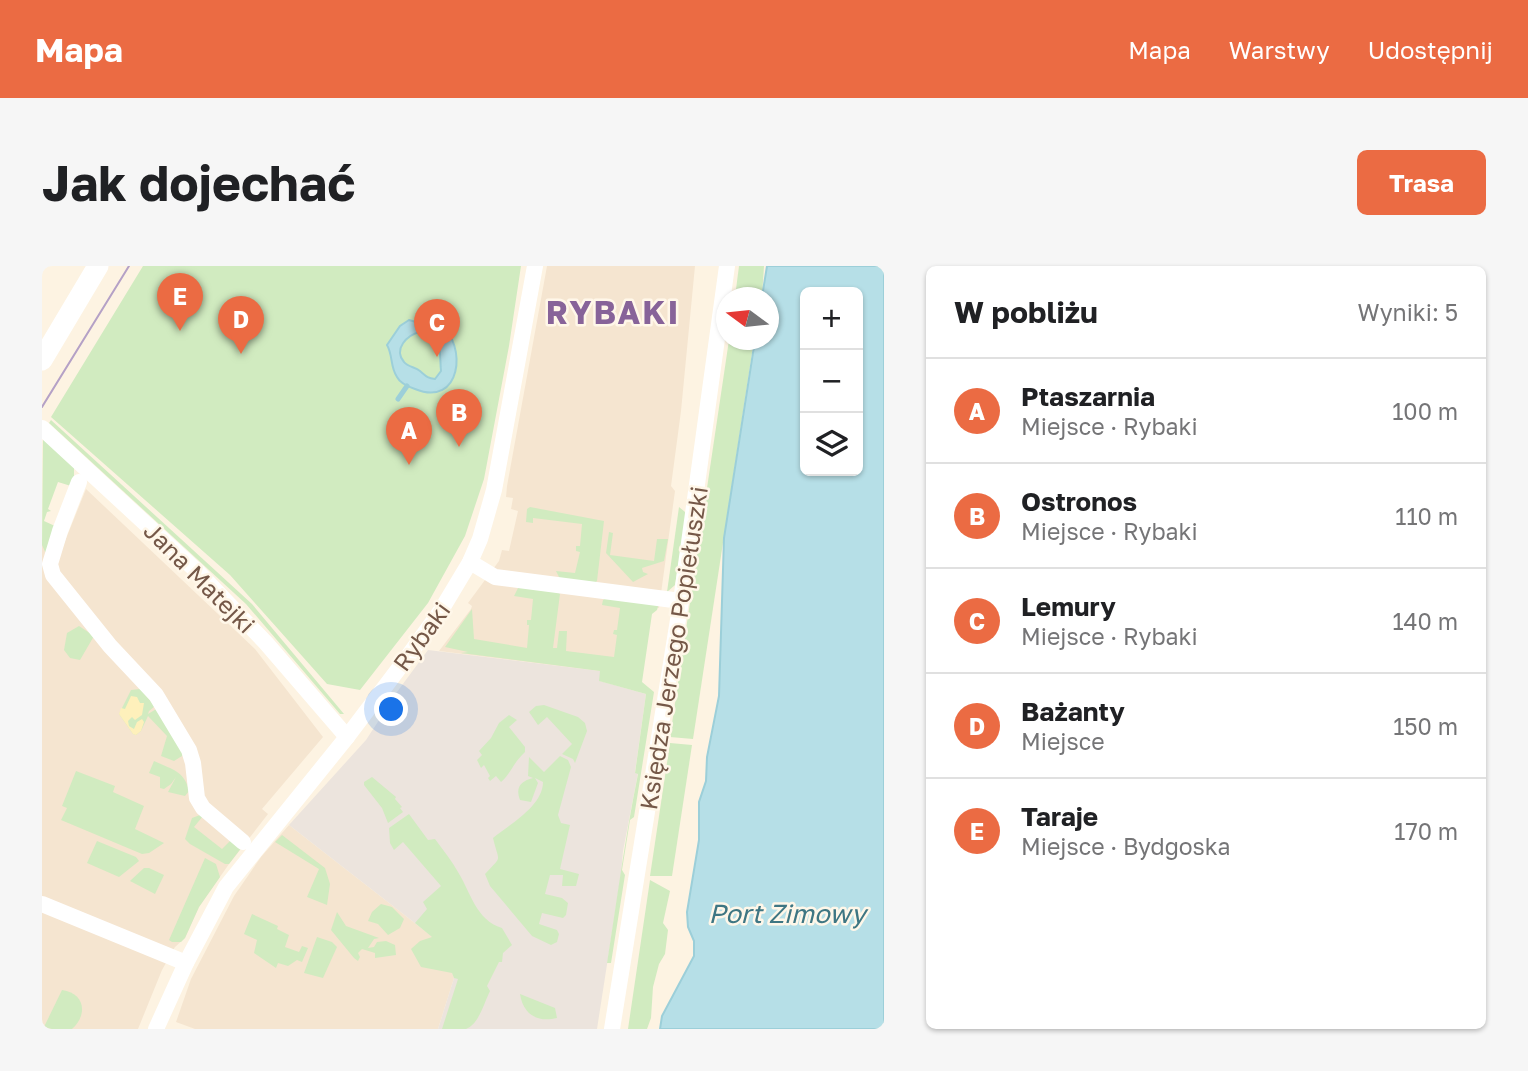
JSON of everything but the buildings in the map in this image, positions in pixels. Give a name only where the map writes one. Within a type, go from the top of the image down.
[{"type":"street","points":[[42,360],[98,266]]},
{"type":"street","name":"Rybaki","points":[[161,1027],[186,963],[226,887],[347,737],[430,627],[470,562],[480,540],[494,490],[535,266]]},
{"type":"street","name":"Księdza Jerzego Popiełuszki","points":[[612,1029],[681,601],[727,266]]},
{"type":"street","name":"Jana Matejki","points":[[42,428],[199,573],[266,643],[347,737]]},
{"type":"street","points":[[79,482],[50,564],[53,575],[110,646],[156,695],[189,750],[197,797],[203,808],[243,842]]},
{"type":"street","points":[[470,562],[495,577],[681,601]]},
{"type":"street","points":[[42,904],[186,963]]},
{"type":"shaded area","points":[[547,266],[695,266],[671,486],[675,491],[659,608],[650,606],[637,692],[600,671],[439,651],[471,609],[472,606],[468,603],[499,561],[502,550],[509,551],[518,511],[511,509],[513,498],[506,497],[507,486]]},
{"type":"shaded area","points":[[86,489],[255,649],[323,737],[262,809],[268,814],[199,907],[185,938],[175,947],[162,970],[138,1029],[42,1029],[42,539],[63,546]]},
{"type":"shaded area","points":[[428,650],[600,671],[600,681],[646,694],[635,772],[638,773],[623,851],[597,1029],[438,1029],[454,978],[443,945],[289,825],[366,740],[380,715]]},
{"type":"shaded area","points":[[289,825],[443,945],[454,978],[438,1029],[195,1029],[176,1022],[191,979],[234,896],[261,857]]},
{"type":"green space","points":[[143,266],[521,266],[484,479],[465,536],[428,603],[360,690],[327,684],[230,575],[51,417]]},
{"type":"green space","points":[[739,266],[764,266],[763,287],[736,287]]},
{"type":"green space","points":[[728,350],[752,350],[693,739],[670,737]]},
{"type":"green space","points":[[51,420],[252,604],[344,714],[340,714],[246,604],[49,423]]},
{"type":"green space","points":[[43,438],[74,466],[71,486],[58,482],[48,509],[51,511],[47,512],[44,521],[55,526],[47,556],[42,545]]},
{"type":"green space","points":[[530,507],[604,521],[597,581],[593,584],[560,579],[556,571],[575,573],[580,552],[576,551],[576,546],[580,546],[582,524],[533,518],[533,523],[526,522],[527,509]]},
{"type":"green space","points":[[679,507],[685,512],[686,518],[675,585],[667,592]]},
{"type":"green space","points":[[609,532],[613,533],[610,555],[654,561],[657,539],[668,539],[664,561],[642,568],[643,572],[648,574],[633,582],[606,553]]},
{"type":"green space","points":[[519,586],[560,594],[553,648],[557,648],[559,631],[567,631],[566,651],[614,657],[617,635],[613,634],[614,630],[617,630],[620,608],[602,605],[603,600],[608,597],[659,603],[652,614],[642,682],[654,692],[634,817],[630,820],[622,870],[625,875],[611,963],[607,963],[625,845],[638,774],[635,773],[646,694],[599,681],[600,671],[461,653],[468,652],[445,647],[472,609],[474,639],[527,648],[527,620],[531,620],[533,599],[514,596]]},
{"type":"green space","points":[[79,626],[94,636],[80,660],[70,658],[64,650],[67,633]]},
{"type":"green space","points":[[140,689],[155,706],[148,714],[158,708],[183,753],[174,761],[161,756],[167,736],[148,716],[136,735],[119,714],[131,690]]},
{"type":"green space","points":[[544,705],[578,717],[585,723],[587,731],[575,763],[573,759],[562,754],[572,744],[547,717],[538,725],[529,712],[536,706]]},
{"type":"green space","points":[[509,715],[517,720],[509,727],[525,747],[525,752],[501,782],[496,776],[490,781],[484,765],[481,768],[477,760],[482,755],[479,751],[491,738],[499,723]]},
{"type":"green space","points":[[670,743],[692,745],[672,876],[650,876]]},
{"type":"green space","points":[[560,756],[568,760],[571,767],[558,815],[561,823],[570,825],[560,869],[579,874],[576,886],[562,886],[563,875],[550,875],[545,894],[562,898],[568,903],[563,918],[542,913],[539,924],[557,930],[559,934],[557,942],[551,945],[532,936],[490,886],[485,874],[498,858],[493,838],[524,814],[542,791],[543,782],[535,778],[538,783],[531,802],[520,800],[520,785],[533,778],[528,776],[529,757],[544,772]]},
{"type":"green space","points":[[154,761],[181,775],[189,791],[185,796],[168,792],[176,777],[164,789],[160,788],[160,777],[149,773]]},
{"type":"green space","points":[[76,771],[115,786],[113,792],[144,806],[135,829],[164,843],[149,853],[142,854],[61,820],[67,808],[62,806]]},
{"type":"green space","points":[[372,777],[396,797],[402,807],[400,808],[403,812],[388,823],[382,808],[364,785],[364,782]]},
{"type":"green space","points":[[409,814],[428,840],[435,839],[456,868],[480,912],[486,919],[502,928],[512,945],[503,953],[502,962],[499,962],[487,986],[490,991],[478,1018],[466,1029],[442,1029],[458,979],[454,978],[452,973],[421,967],[411,949],[420,941],[432,937],[415,923],[427,909],[423,902],[441,886],[403,842],[394,850],[390,843],[389,828]]},
{"type":"green space","points":[[203,816],[194,827],[222,849],[231,840],[242,847],[229,864],[185,839],[192,818]]},
{"type":"green space","points":[[282,835],[325,868],[330,884],[327,905],[307,897],[319,869],[275,842]]},
{"type":"green space","points":[[97,841],[136,857],[139,861],[119,877],[87,863]]},
{"type":"green space","points":[[205,858],[216,864],[220,877],[199,907],[185,938],[181,942],[172,942],[169,940]]},
{"type":"green space","points":[[144,868],[164,875],[155,894],[130,881]]},
{"type":"green space","points":[[650,880],[670,891],[663,923],[668,930],[665,954],[659,964],[653,987],[651,1018],[647,1029],[628,1029]]},
{"type":"green space","points":[[381,904],[392,907],[404,919],[400,928],[388,935],[378,924],[368,921],[372,912]]},
{"type":"green space","points":[[337,912],[346,926],[379,938],[374,939],[368,948],[374,947],[377,942],[386,941],[395,945],[396,955],[375,958],[375,953],[362,949],[358,953],[358,961],[331,930]]},
{"type":"green space","points":[[252,914],[278,926],[277,929],[289,935],[285,947],[299,952],[302,946],[308,948],[302,962],[297,960],[288,966],[278,963],[276,968],[254,953],[257,940],[244,934]]},
{"type":"green space","points":[[317,937],[332,942],[337,947],[323,978],[304,973]]},
{"type":"green space","points":[[62,990],[76,995],[82,1005],[80,1017],[72,1029],[43,1029]]},
{"type":"green space","points":[[520,994],[555,1008],[557,1018],[543,1019],[532,1015],[524,1007]]},
{"type":"sand","points":[[131,696],[144,703],[142,715],[135,720],[132,717],[128,721],[129,726],[134,729],[137,722],[142,719],[144,722],[141,731],[136,735],[119,714],[121,708],[125,709]]},
{"type":"water","name":"Port Zimowy","points":[[767,266],[884,266],[884,1029],[660,1029],[662,1016],[694,956],[694,941],[688,927],[687,912],[699,840],[699,802],[706,781],[707,757],[719,696],[724,538],[753,350],[779,350],[779,287],[764,287]]},
{"type":"water","points":[[409,320],[423,324],[440,323],[449,333],[457,359],[451,383],[442,390],[430,393],[405,385],[398,379],[387,345],[400,326]],"holes":[[[420,332],[437,340],[440,351],[441,371],[435,379],[406,364],[400,352],[403,343],[410,336]]]},
{"type":"waterway","points":[[398,399],[407,386]]},
{"type":"tram line","points":[[42,407],[129,266]]},
{"type":"place","name":"Taraje","points":[[180,331]]},
{"type":"place","name":"Bażanty","points":[[241,354]]},
{"type":"place","name":"Lemury","points":[[437,357]]},
{"type":"place","name":"Ostronos","points":[[459,447]]},
{"type":"place","name":"Ptaszarnia","points":[[409,465]]},
{"type":"district","name":"RYBAKI","points":[[613,312]]}]
